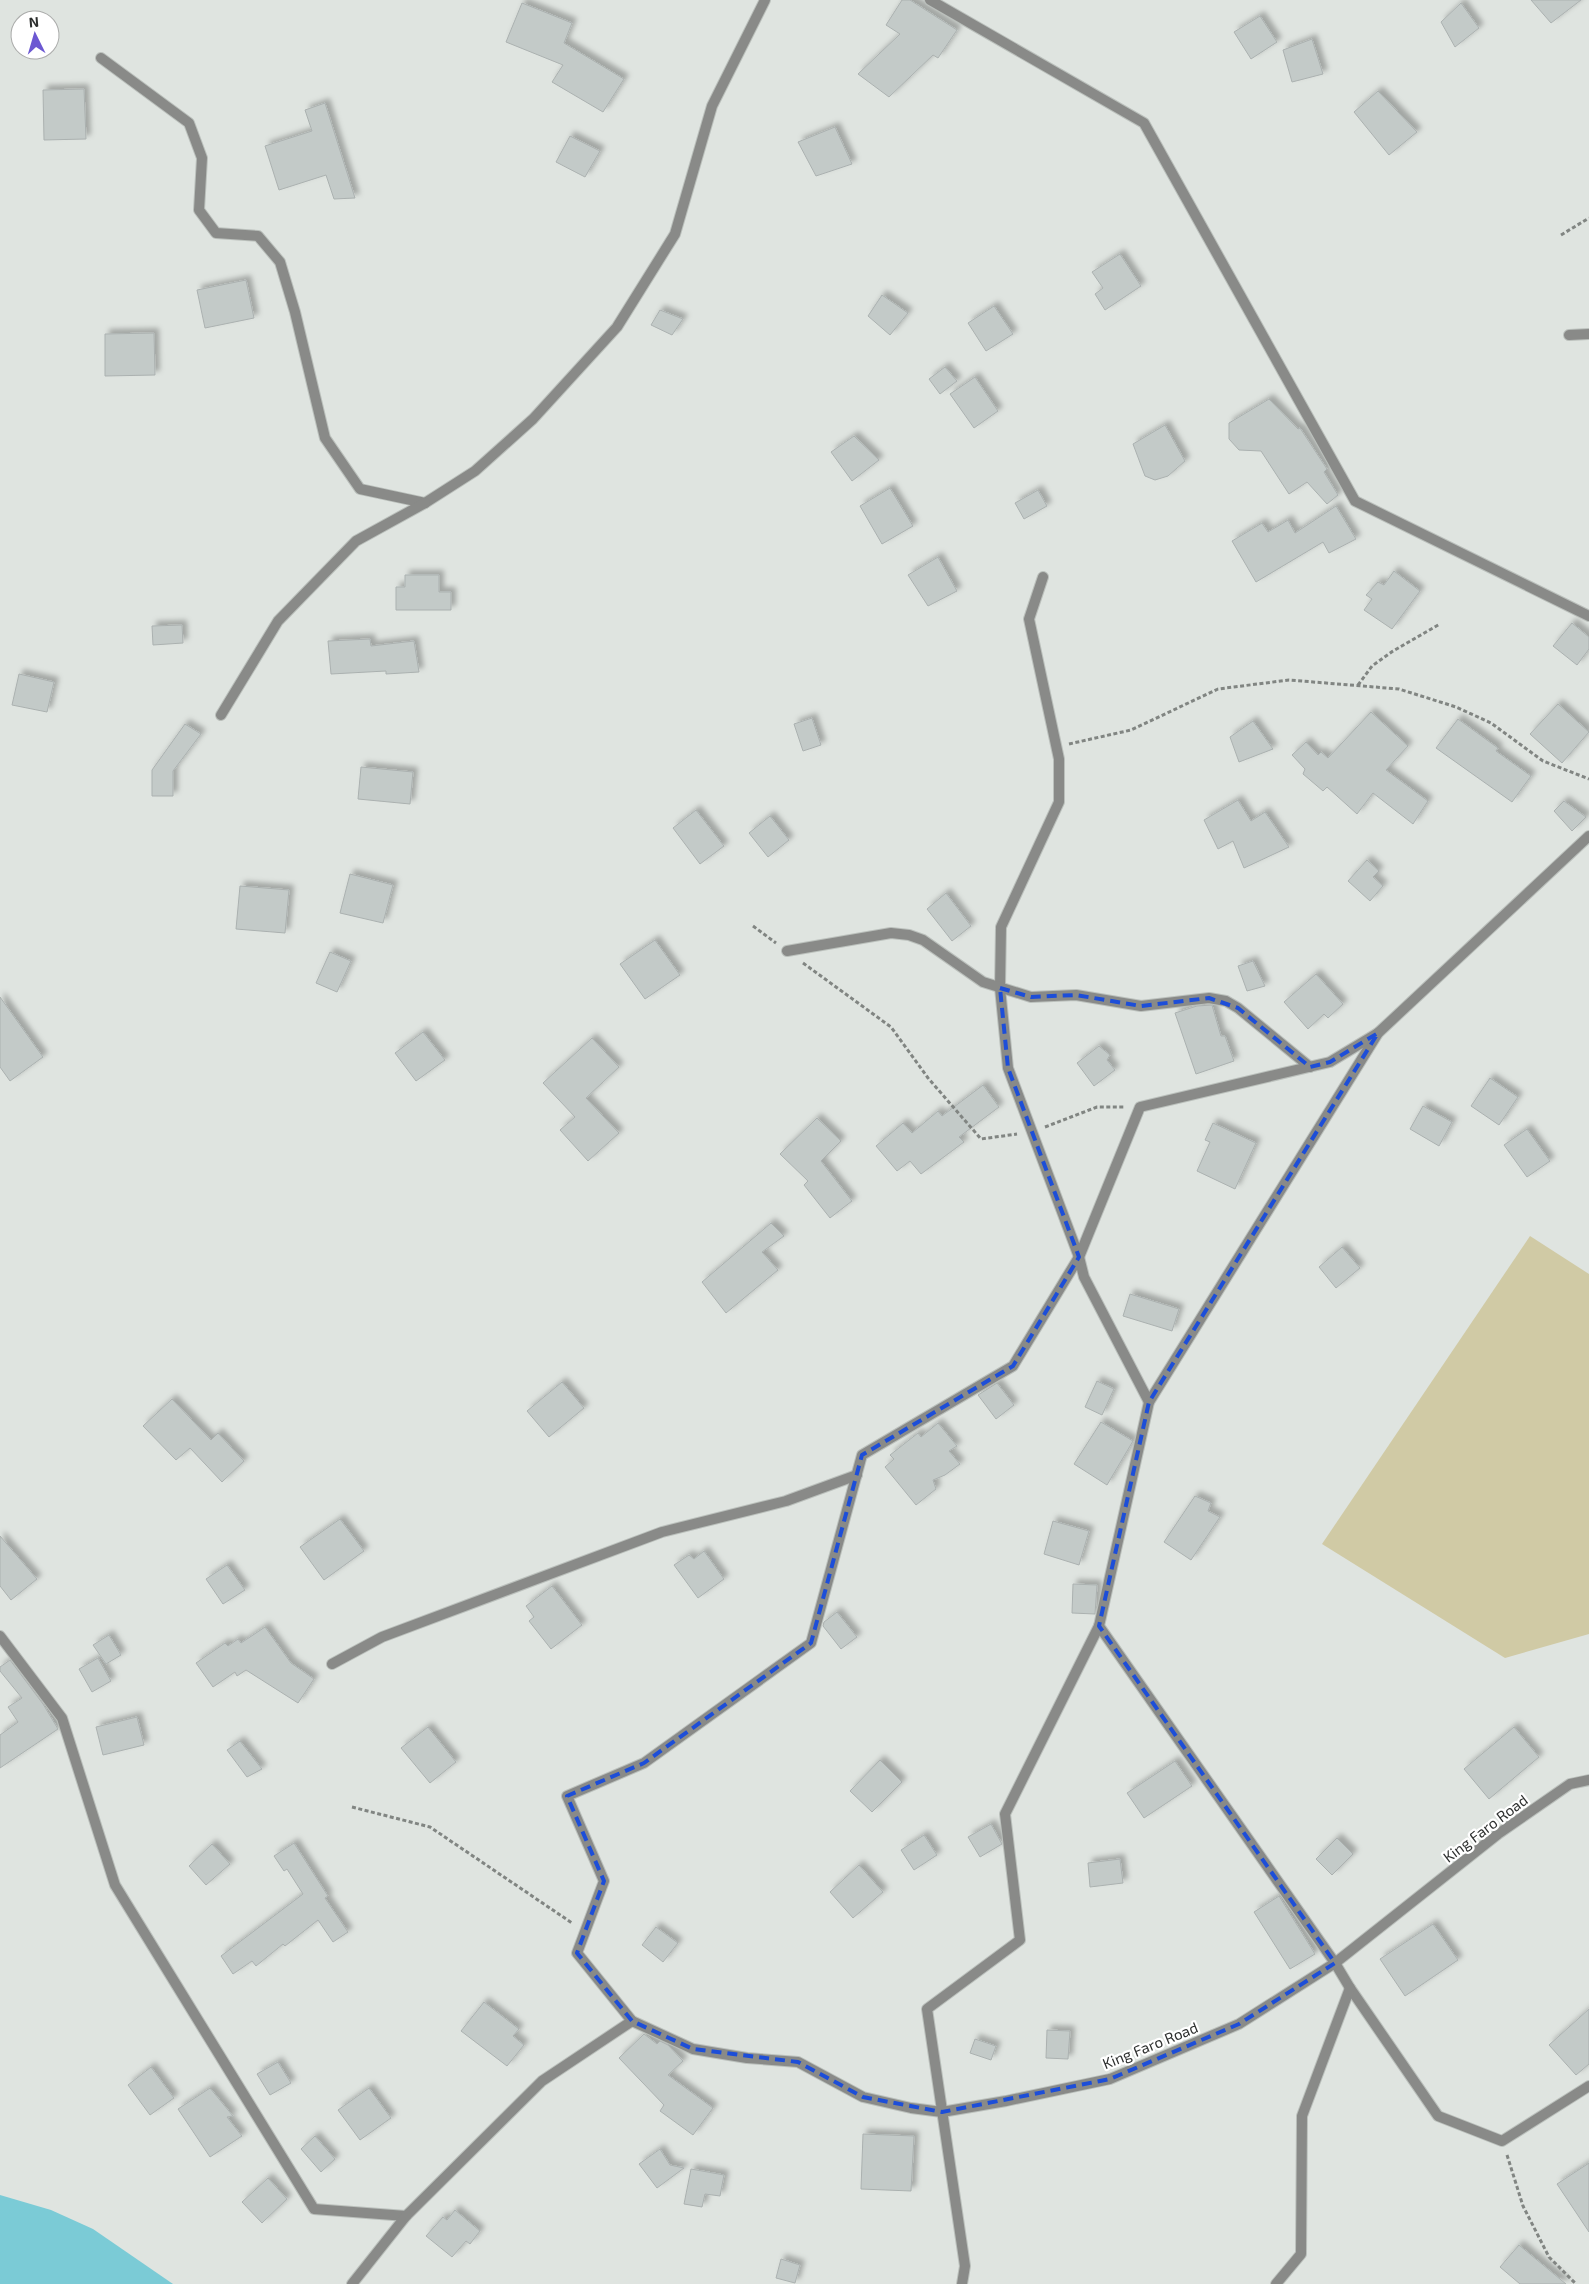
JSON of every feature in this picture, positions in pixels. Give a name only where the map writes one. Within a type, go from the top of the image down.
[{"type":"street","points":[[221,715],[278,620],[356,541],[425,503],[474,471],[533,419],[617,327],[676,234],[712,106],[765,0]]},
{"type":"street","points":[[930,0],[1144,123],[1355,501],[1589,616]]},
{"type":"street","points":[[102,58],[189,123],[202,158],[199,210],[216,232],[258,236],[280,262],[296,312],[325,438],[360,489],[425,503]]},
{"type":"street","points":[[1570,335],[1589,334]]},
{"type":"street","points":[[1043,577],[1029,619],[1057,746],[1059,759],[1059,802],[1001,927],[1000,988],[1008,1068],[1079,1257],[1084,1277],[1149,1402]]},
{"type":"street","points":[[352,2284],[406,2216],[542,2082],[632,2021],[577,1952],[604,1881],[567,1796],[644,1763],[811,1643],[862,1454],[1013,1366],[1079,1257],[1140,1108],[1330,1062],[1378,1033],[1589,836]]},
{"type":"street","points":[[787,951],[891,933],[909,934],[924,940],[983,982],[1031,997],[1076,995],[1141,1006],[1209,998],[1226,1001],[1238,1008],[1310,1067]]},
{"type":"street","points":[[962,2284],[966,2266],[926,2009],[1020,1940],[1005,1814],[1099,1626],[1149,1402],[1378,1033]]},
{"type":"street","points":[[332,1664],[382,1638],[662,1532],[786,1501],[857,1475]]},
{"type":"street","points":[[1099,1626],[1335,1963],[1350,1988],[1438,2116],[1502,2141],[1589,2086]]},
{"type":"street","points":[[0,1636],[62,1718],[115,1885],[314,2209],[406,2216]]},
{"type":"street","name":"King Faro Road","points":[[632,2021],[693,2050],[747,2058],[798,2062],[862,2097],[911,2108],[942,2112],[1006,2102],[1110,2079],[1239,2024],[1335,1963],[1498,1834],[1570,1784],[1589,1780]]},
{"type":"street","points":[[1276,2284],[1301,2254],[1302,2116],[1350,1988]]},
{"type":"path","points":[[1561,235],[1589,218]]},
{"type":"path","points":[[1358,685],[1372,666],[1393,651],[1440,624]]},
{"type":"path","points":[[1057,746],[1091,741],[1132,730],[1218,689],[1290,680],[1399,689],[1456,707],[1491,723],[1543,761],[1589,779]]},
{"type":"path","points":[[753,926],[891,1028],[928,1078],[981,1140],[1033,1132],[1097,1107],[1140,1108]]},
{"type":"path","points":[[352,1807],[430,1827],[585,1931]]},
{"type":"path","points":[[1502,2141],[1522,2206],[1550,2258],[1576,2284]]},
{"type":"highlighted area","points":[[1000,988],[1031,997],[1076,995],[1141,1006],[1209,998],[1238,1008],[1310,1067],[1330,1062],[1378,1033],[1149,1402],[1099,1626],[1335,1963],[1239,2024],[1110,2079],[942,2112],[863,2097],[798,2062],[693,2049],[632,2021],[577,1953],[604,1881],[567,1796],[644,1763],[811,1643],[862,1455],[1013,1366],[1079,1257],[1008,1068]]},
{"type":"shaded area","points":[[1530,1236],[1589,1274],[1589,1634],[1505,1658],[1322,1544]]},
{"type":"water","points":[[0,2195],[51,2210],[93,2229],[173,2284],[0,2284]]},
{"type":"building","points":[[902,0],[910,0],[957,30],[938,58],[933,55],[889,97],[858,74],[900,34],[886,25]]},
{"type":"building","points":[[1531,0],[1581,0],[1551,23]]},
{"type":"building","points":[[522,3],[572,23],[564,43],[624,79],[603,112],[552,82],[563,65],[506,42]]},
{"type":"building","points":[[1461,3],[1479,28],[1455,47],[1441,22]]},
{"type":"building","points":[[1260,16],[1277,42],[1251,59],[1234,32]]},
{"type":"building","points":[[1312,39],[1323,74],[1292,82],[1283,50]]},
{"type":"building","points":[[84,89],[86,139],[44,140],[43,90]]},
{"type":"building","points":[[1378,91],[1417,132],[1389,155],[1354,112]]},
{"type":"building","points":[[325,103],[355,198],[334,199],[326,175],[279,190],[265,146],[312,131],[305,110]]},
{"type":"building","points":[[835,127],[852,164],[816,176],[798,142]]},
{"type":"building","points":[[570,136],[600,151],[585,177],[556,162]]},
{"type":"building","points":[[1120,254],[1141,286],[1105,310],[1095,294],[1103,288],[1092,272]]},
{"type":"building","points":[[246,280],[254,318],[205,328],[197,290]]},
{"type":"building","points":[[882,295],[908,313],[890,335],[868,316]]},
{"type":"building","points":[[994,306],[1013,334],[986,351],[968,323]]},
{"type":"building","points":[[660,310],[683,319],[672,335],[651,325]]},
{"type":"building","points":[[154,333],[155,375],[105,376],[105,334]]},
{"type":"building","points":[[945,367],[957,381],[940,394],[929,379]]},
{"type":"building","points":[[975,377],[998,411],[974,428],[950,394]]},
{"type":"building","points":[[1269,399],[1298,429],[1300,428],[1327,469],[1324,472],[1338,495],[1327,504],[1307,482],[1289,494],[1261,451],[1239,450],[1229,439],[1229,423]]},
{"type":"building","points":[[1165,425],[1185,461],[1168,476],[1155,480],[1145,476],[1133,444]]},
{"type":"building","points":[[854,436],[879,460],[852,481],[831,452]]},
{"type":"building","points":[[890,488],[913,526],[882,544],[860,506]]},
{"type":"building","points":[[1038,490],[1047,506],[1024,519],[1015,503]]},
{"type":"building","points":[[1336,506],[1356,539],[1329,553],[1323,542],[1256,582],[1232,541],[1262,523],[1268,532],[1288,520],[1295,533]]},
{"type":"building","points":[[938,557],[957,591],[928,606],[908,575]]},
{"type":"building","points":[[1394,571],[1420,591],[1392,629],[1364,610],[1372,599],[1366,595],[1378,582],[1384,585]]},
{"type":"building","points":[[405,575],[439,575],[439,592],[451,592],[451,610],[396,610],[396,587],[405,587]]},
{"type":"building","points":[[1572,623],[1589,637],[1589,649],[1577,665],[1553,646]]},
{"type":"building","points":[[182,625],[183,643],[153,645],[152,626]]},
{"type":"building","points":[[370,639],[371,646],[414,641],[419,672],[386,674],[386,671],[331,674],[328,641]]},
{"type":"building","points":[[19,674],[54,682],[47,712],[12,705]]},
{"type":"building","points":[[1558,704],[1589,732],[1562,763],[1530,734]]},
{"type":"building","points":[[1371,712],[1408,746],[1386,770],[1428,801],[1413,824],[1373,793],[1357,814],[1327,787],[1323,791],[1303,774],[1305,769],[1292,755],[1306,742],[1318,755],[1321,752],[1328,758]]},
{"type":"building","points":[[812,718],[821,745],[803,751],[794,724]]},
{"type":"building","points":[[1458,719],[1498,748],[1496,751],[1531,776],[1512,802],[1436,748]]},
{"type":"building","points":[[1253,721],[1273,749],[1239,762],[1230,737]]},
{"type":"building","points":[[185,724],[201,734],[173,771],[173,796],[152,796],[152,770]]},
{"type":"building","points":[[361,767],[413,772],[410,804],[358,799]]},
{"type":"building","points":[[1238,800],[1251,821],[1265,812],[1289,847],[1244,868],[1233,841],[1218,849],[1204,820]]},
{"type":"building","points":[[1564,801],[1586,817],[1572,831],[1554,811]]},
{"type":"building","points":[[696,810],[724,846],[700,864],[673,828]]},
{"type":"building","points":[[770,816],[789,840],[768,857],[749,833]]},
{"type":"building","points":[[1367,860],[1379,871],[1373,877],[1383,886],[1370,901],[1348,881]]},
{"type":"building","points":[[350,874],[393,885],[383,923],[340,913]]},
{"type":"building","points":[[240,886],[289,890],[285,933],[236,929]]},
{"type":"building","points":[[946,893],[971,926],[952,941],[927,909]]},
{"type":"building","points":[[655,940],[680,975],[645,999],[620,964]]},
{"type":"building","points":[[330,952],[351,961],[337,992],[316,983]]},
{"type":"building","points":[[1253,961],[1265,986],[1247,991],[1238,966]]},
{"type":"building","points":[[1316,974],[1343,1004],[1328,1018],[1324,1014],[1308,1029],[1284,1002]]},
{"type":"building","points":[[0,997],[43,1057],[10,1081],[0,1067]]},
{"type":"building","points":[[1212,1005],[1221,1036],[1225,1036],[1234,1061],[1196,1074],[1175,1013],[1197,1006]]},
{"type":"building","points":[[423,1032],[445,1060],[416,1081],[395,1053]]},
{"type":"building","points":[[592,1038],[619,1067],[586,1098],[619,1133],[588,1161],[560,1130],[575,1117],[543,1083]]},
{"type":"building","points":[[1099,1046],[1110,1055],[1107,1060],[1115,1070],[1094,1086],[1077,1063]]},
{"type":"building","points":[[1490,1078],[1518,1097],[1499,1125],[1471,1106]]},
{"type":"building","points":[[983,1085],[999,1107],[959,1137],[964,1142],[921,1174],[910,1161],[897,1171],[876,1146],[903,1123],[912,1133],[938,1111],[942,1116]]},
{"type":"building","points":[[1423,1106],[1452,1122],[1439,1146],[1410,1129]]},
{"type":"building","points":[[817,1118],[841,1141],[821,1161],[852,1201],[830,1218],[804,1185],[808,1181],[780,1154]]},
{"type":"building","points":[[1213,1123],[1256,1143],[1235,1189],[1197,1171],[1210,1142],[1205,1140]]},
{"type":"building","points":[[1527,1129],[1550,1161],[1527,1177],[1504,1145]]},
{"type":"building","points":[[771,1223],[784,1236],[762,1252],[778,1270],[726,1313],[702,1282]]},
{"type":"building","points":[[1342,1247],[1360,1268],[1336,1288],[1319,1267]]},
{"type":"building","points":[[1130,1294],[1179,1309],[1172,1331],[1123,1316]]},
{"type":"building","points":[[1097,1381],[1114,1389],[1102,1415],[1085,1407]]},
{"type":"building","points":[[562,1382],[584,1408],[549,1437],[527,1411]]},
{"type":"building","points":[[997,1383],[1014,1405],[996,1419],[978,1395]]},
{"type":"building","points":[[172,1399],[211,1440],[218,1433],[244,1461],[222,1482],[190,1448],[176,1460],[143,1426]]},
{"type":"building","points":[[1101,1422],[1133,1441],[1107,1485],[1074,1464]]},
{"type":"building","points":[[938,1423],[957,1446],[949,1451],[960,1464],[945,1475],[933,1480],[936,1489],[916,1505],[885,1467],[894,1459],[890,1455],[918,1433],[921,1437]]},
{"type":"building","points":[[1195,1496],[1211,1503],[1208,1511],[1220,1517],[1191,1560],[1164,1542]]},
{"type":"building","points":[[340,1519],[364,1551],[324,1580],[300,1547]]},
{"type":"building","points":[[1053,1521],[1089,1531],[1079,1565],[1044,1554]]},
{"type":"building","points":[[0,1536],[37,1579],[11,1600],[0,1586]]},
{"type":"building","points":[[704,1551],[724,1579],[698,1598],[674,1565],[689,1555],[694,1559]]},
{"type":"building","points":[[227,1565],[245,1590],[223,1604],[206,1579]]},
{"type":"building","points":[[1073,1584],[1097,1585],[1095,1614],[1072,1613]]},
{"type":"building","points":[[552,1586],[582,1625],[551,1649],[529,1621],[534,1617],[526,1606]]},
{"type":"building","points":[[837,1612],[857,1637],[841,1649],[823,1626],[824,1622]]},
{"type":"building","points":[[265,1627],[291,1663],[314,1679],[298,1703],[246,1670],[237,1676],[235,1672],[213,1687],[196,1663],[225,1643],[228,1646],[238,1639],[241,1643]]},
{"type":"building","points":[[109,1635],[121,1655],[106,1664],[93,1645]]},
{"type":"building","points":[[98,1658],[111,1681],[92,1692],[79,1669]]},
{"type":"building","points":[[10,1660],[43,1704],[58,1729],[0,1768],[0,1735],[18,1722],[8,1707],[22,1698],[0,1671],[0,1667]]},
{"type":"building","points":[[137,1717],[144,1745],[103,1755],[96,1727]]},
{"type":"building","points":[[428,1727],[456,1762],[430,1783],[401,1748]]},
{"type":"building","points":[[1514,1727],[1539,1757],[1489,1799],[1464,1769]]},
{"type":"building","points":[[240,1741],[262,1769],[247,1777],[227,1750]]},
{"type":"building","points":[[880,1760],[902,1782],[872,1812],[850,1791]]},
{"type":"building","points":[[1175,1761],[1192,1786],[1144,1818],[1127,1793]]},
{"type":"building","points":[[991,1824],[1002,1844],[980,1857],[968,1837]]},
{"type":"building","points":[[924,1835],[937,1855],[914,1870],[901,1850]]},
{"type":"building","points":[[1337,1838],[1353,1854],[1332,1875],[1316,1859]]},
{"type":"building","points":[[294,1843],[328,1896],[325,1898],[348,1932],[333,1942],[318,1920],[285,1946],[283,1944],[256,1966],[252,1961],[233,1974],[221,1956],[303,1894],[287,1869],[284,1871],[274,1856]]},
{"type":"building","points":[[212,1844],[230,1864],[206,1885],[189,1866]]},
{"type":"building","points":[[1120,1859],[1123,1883],[1090,1887],[1088,1863]]},
{"type":"building","points":[[859,1865],[883,1892],[853,1918],[830,1892]]},
{"type":"building","points":[[1279,1896],[1315,1954],[1290,1969],[1254,1912]]},
{"type":"building","points":[[1433,1924],[1458,1960],[1405,1996],[1380,1959]]},
{"type":"building","points":[[656,1927],[678,1943],[663,1962],[642,1945]]},
{"type":"building","points":[[484,2002],[519,2029],[513,2036],[524,2045],[507,2066],[461,2031]]},
{"type":"building","points":[[1589,2009],[1589,2064],[1576,2075],[1549,2045]]},
{"type":"building","points":[[1047,2030],[1070,2031],[1068,2059],[1046,2058]]},
{"type":"building","points":[[644,2034],[657,2044],[660,2041],[668,2045],[683,2061],[668,2075],[713,2108],[693,2135],[660,2111],[664,2105],[619,2058]]},
{"type":"building","points":[[975,2039],[996,2046],[991,2060],[970,2053]]},
{"type":"building","points":[[278,2062],[291,2083],[270,2095],[257,2074]]},
{"type":"building","points":[[151,2067],[174,2098],[150,2115],[128,2085]]},
{"type":"building","points":[[210,2088],[233,2116],[227,2117],[242,2136],[210,2157],[178,2109]]},
{"type":"building","points":[[369,2088],[391,2118],[360,2140],[338,2110]]},
{"type":"building","points":[[863,2134],[914,2136],[911,2191],[861,2189]]},
{"type":"building","points":[[315,2136],[335,2159],[321,2172],[301,2149]]},
{"type":"building","points":[[660,2149],[670,2165],[684,2168],[657,2188],[639,2164]]},
{"type":"building","points":[[1589,2163],[1589,2232],[1557,2184]]},
{"type":"building","points":[[691,2169],[724,2175],[720,2196],[705,2194],[702,2207],[684,2204]]},
{"type":"building","points":[[268,2178],[287,2199],[262,2223],[242,2202]]},
{"type":"building","points":[[455,2210],[480,2231],[470,2244],[466,2241],[452,2257],[426,2236],[443,2217],[447,2220]]},
{"type":"building","points":[[1519,2245],[1566,2284],[1520,2284],[1500,2267]]},
{"type":"building","points":[[781,2259],[800,2265],[795,2283],[776,2278]]}]
